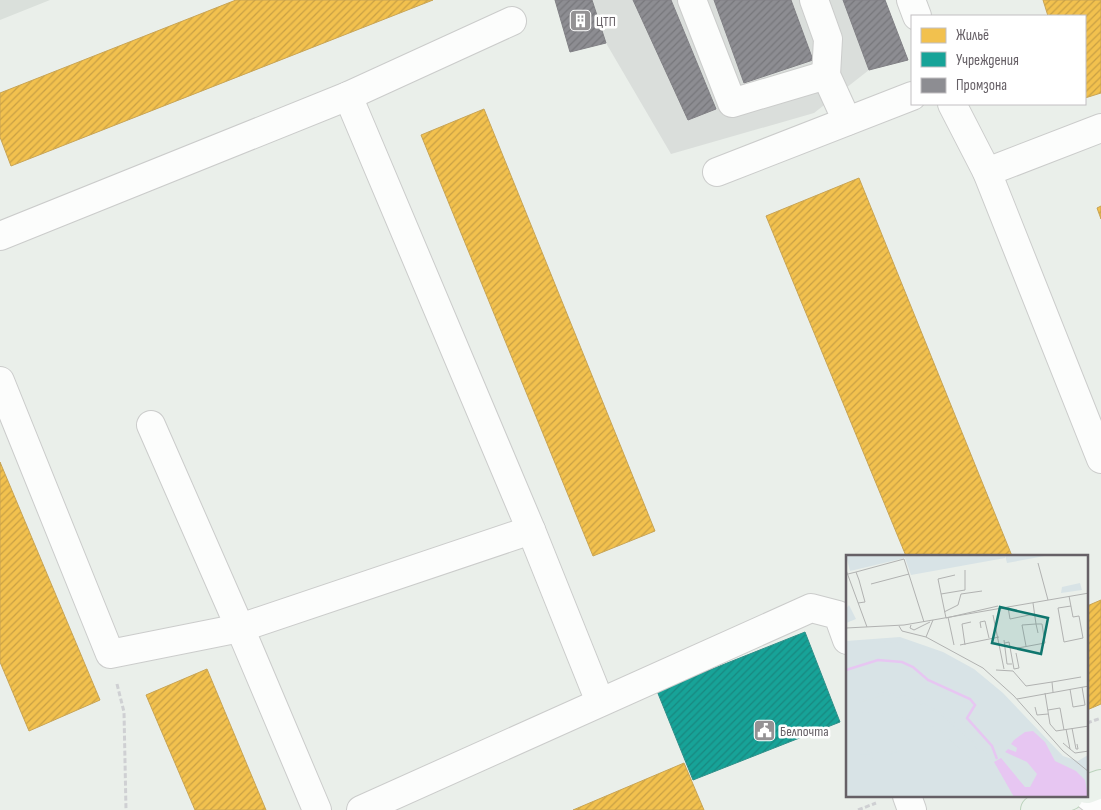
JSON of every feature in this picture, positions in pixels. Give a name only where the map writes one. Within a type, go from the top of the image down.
[{"type":"main road","points":[[1088,789],[1101,784]]},
{"type":"main road","points":[[1034,810],[1064,798]]},
{"type":"lane","points":[[692,0],[732,103],[826,75]]},
{"type":"lane","points":[[814,0],[828,39],[826,75],[848,121]]},
{"type":"lane","points":[[911,0],[917,15]]},
{"type":"lane","points":[[0,236],[348,96],[512,21]]},
{"type":"lane","points":[[348,96],[531,530],[600,702]]},
{"type":"lane","points":[[717,172],[911,96]]},
{"type":"lane","points":[[953,105],[987,172],[1101,459]]},
{"type":"lane","points":[[987,172],[1101,128]]},
{"type":"lane","points":[[0,381],[110,654],[240,628],[531,530]]},
{"type":"lane","points":[[152,425],[317,810]]},
{"type":"lane","points":[[361,810],[811,608],[838,615],[846,637]]},
{"type":"lane","points":[[1088,796],[1101,806]]},
{"type":"lane","points":[[908,798],[912,810]]},
{"type":"path","points":[[110,654],[124,712],[126,810]]},
{"type":"path","points":[[1088,723],[1101,718]]},
{"type":"shaded area","points":[[0,0],[50,0],[0,20]]},
{"type":"shaded area","points":[[592,0],[885,0],[908,60],[869,70],[814,113],[671,154],[606,43]]},
{"type":"building: Жильё","points":[[236,0],[433,0],[11,166],[0,137],[0,93]]},
{"type":"building: Жильё","points":[[1043,0],[1101,0],[1101,93],[1086,98],[1086,15],[1048,15]]},
{"type":"building: Жильё","points":[[484,109],[655,531],[593,556],[421,135]]},
{"type":"building: Жильё","points":[[859,178],[1012,555],[906,555],[766,216]]},
{"type":"building: Жильё","points":[[1101,206],[1101,219],[1097,208]]},
{"type":"building: Жильё","points":[[0,462],[100,700],[29,731],[0,662]]},
{"type":"building: Жильё","points":[[1101,600],[1101,704],[1088,710],[1088,606]]},
{"type":"building: Жильё","points":[[207,669],[266,810],[195,810],[146,695]]},
{"type":"building: Жильё","points":[[684,763],[704,810],[573,810]]},
{"type":"building: Учреждения","points":[[805,632],[840,722],[693,780],[657,691]]},
{"type":"building: Промзона","name":"ЦТП","points":[[555,0],[592,0],[606,43],[570,52]]},
{"type":"building: Промзона","points":[[633,0],[671,0],[716,109],[688,120]]},
{"type":"building: Промзона","points":[[714,0],[791,0],[813,60],[744,83]]},
{"type":"building: Промзона","points":[[843,0],[885,0],[908,60],[869,70]]},
{"type":"place","name":"ЦТП","points":[[580,21]]},
{"type":"place","name":"Белпочта","points":[[764,731]]}]
